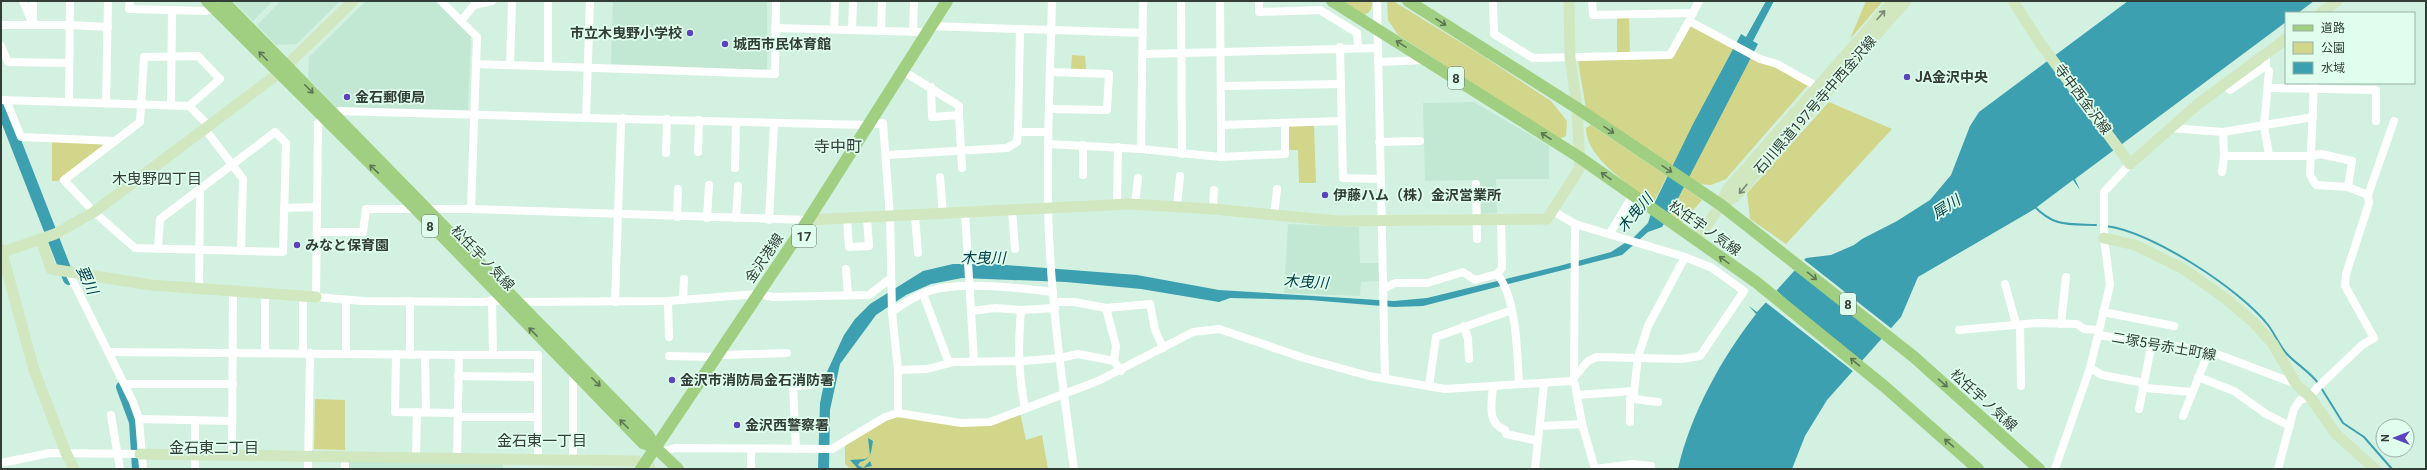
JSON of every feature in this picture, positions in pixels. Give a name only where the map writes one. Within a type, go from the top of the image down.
[{"type":"main road","name":"金沢港線","points":[[934,26],[948,1]]},
{"type":"main road","name":"金沢港線","points":[[647,467],[719,356],[811,220],[871,125],[920,39],[934,26],[956,1]]},
{"type":"main road","name":"松任宇ノ気線","points":[[1332,1],[1579,157],[1756,282],[1885,386],[1978,469]]},
{"type":"main road","name":"松任宇ノ気線","points":[[1408,1],[1577,108],[1720,205],[1781,251],[1914,357],[2039,469]]},
{"type":"main road","name":"松任宇ノ気線","points":[[214,3],[328,116],[496,299],[576,369]]},
{"type":"main road","name":"金沢港線","points":[[871,125],[908,74],[920,39]]},
{"type":"main road","name":"松任宇ノ気線","points":[[328,116],[427,209],[517,302],[643,443],[658,449],[678,469]]},
{"type":"street","points":[[23,1],[33,25]]},
{"type":"street","points":[[33,1],[33,25]]},
{"type":"street","points":[[69,102],[70,1]]},
{"type":"street","points":[[106,103],[108,1]]},
{"type":"street","points":[[130,1],[129,9],[206,11],[214,3]]},
{"type":"street","points":[[441,1],[476,37],[475,114],[471,209]]},
{"type":"street","points":[[461,22],[474,6],[492,1]]},
{"type":"street","points":[[510,65],[512,1]]},
{"type":"street","points":[[548,1],[548,66]]},
{"type":"street","points":[[586,118],[590,1]]},
{"type":"street","points":[[476,64],[774,74],[776,1]]},
{"type":"street","points":[[834,29],[836,1]]},
{"type":"street","points":[[852,30],[853,1]]},
{"type":"street","points":[[881,31],[882,1]]},
{"type":"street","points":[[775,28],[881,31],[920,39],[914,1]]},
{"type":"street","points":[[1052,1],[1050,109],[1048,132],[1048,208],[1054,305],[1074,469]]},
{"type":"street","points":[[1141,149],[1143,1]]},
{"type":"street","points":[[1181,1],[1182,154]]},
{"type":"street","points":[[1220,1],[1222,52],[1221,156]]},
{"type":"street","points":[[1259,1],[1259,12],[1320,10],[1357,33],[1358,47]]},
{"type":"street","points":[[1377,1],[1385,378]]},
{"type":"street","points":[[1493,1],[1494,34],[1533,58],[1670,55],[1699,1]]},
{"type":"street","points":[[317,232],[363,232],[366,209],[414,208],[770,220],[847,220],[1135,204],[1177,206],[1338,221],[1501,218],[1547,220],[1580,168],[1577,108],[1570,57],[1569,1]]},
{"type":"street","points":[[1592,1],[1593,15],[1693,13]]},
{"type":"street","name":"石川県道197号寺中西金沢線","points":[[1696,240],[1720,205],[1727,190],[1893,1]]},
{"type":"street","name":"石川県道197号寺中西金沢線","points":[[1720,205],[1736,196],[1906,1]]},
{"type":"street","name":"寺中西金沢線","points":[[2013,1],[2040,43],[2128,160]]},
{"type":"street","points":[[2322,12],[2337,1]]},
{"type":"street","points":[[74,469],[66,453],[34,370],[2,251],[48,237],[94,212],[207,128],[282,69],[352,2]]},
{"type":"street","points":[[170,104],[172,10]]},
{"type":"street","points":[[1689,21],[1754,56],[1777,64],[1818,87]]},
{"type":"street","points":[[1,26],[70,25],[108,28]]},
{"type":"street","points":[[934,26],[1143,33]]},
{"type":"street","points":[[886,155],[1007,148],[1016,142],[1018,132],[1020,30]]},
{"type":"street","points":[[2056,468],[2090,368],[2110,285],[2104,238],[2104,192],[2128,160],[2223,85],[2285,40]]},
{"type":"street","points":[[1,46],[8,62],[69,63]]},
{"type":"street","points":[[1143,54],[1340,47],[1377,48]]},
{"type":"street","points":[[1340,47],[1343,178],[1380,179]]},
{"type":"street","points":[[158,249],[160,219],[275,132],[286,143],[283,252],[158,249],[135,248],[94,212],[64,180],[140,122],[144,57],[198,56],[220,79],[189,106]]},
{"type":"street","points":[[1378,62],[1427,60]]},
{"type":"street","points":[[2269,70],[2264,126],[2269,155]]},
{"type":"street","points":[[1050,72],[1109,74],[1107,110],[1050,109]]},
{"type":"street","points":[[908,74],[959,106],[962,168]]},
{"type":"street","points":[[1221,86],[1341,84]]},
{"type":"street","points":[[2314,86],[2310,176],[2316,185],[2348,187],[2368,195]]},
{"type":"street","points":[[2268,88],[2352,86],[2376,90],[2376,121]]},
{"type":"street","points":[[930,87],[932,117],[959,115]]},
{"type":"street","points":[[115,141],[21,137],[3,100],[140,103],[189,106],[207,128],[243,179],[241,251]]},
{"type":"street","points":[[316,297],[318,123],[338,111],[774,123],[871,125],[883,123],[890,217],[892,312],[898,370],[898,413]]},
{"type":"street","points":[[2170,128],[2222,132],[2313,117]]},
{"type":"street","points":[[614,302],[620,124],[623,118]]},
{"type":"street","points":[[666,153],[667,119]]},
{"type":"street","points":[[698,152],[699,120]]},
{"type":"street","points":[[1221,125],[1341,121]]},
{"type":"street","points":[[2278,469],[2294,408],[2300,400],[2310,398],[2320,385],[2362,345],[2374,338],[2345,286],[2346,274],[2369,203],[2368,195],[2394,121]]},
{"type":"street","points":[[734,168],[736,122]]},
{"type":"street","points":[[770,220],[774,123]]},
{"type":"street","points":[[1048,144],[1118,147],[1182,154],[1221,156],[1285,154],[1284,124]]},
{"type":"street","points":[[1018,132],[1048,132]]},
{"type":"street","points":[[2222,132],[2224,156],[2222,172]]},
{"type":"street","points":[[1380,142],[1420,141]]},
{"type":"street","points":[[1083,145],[1083,175]]},
{"type":"street","points":[[1117,204],[1118,147]]},
{"type":"street","points":[[2224,156],[2310,156],[2321,154],[2352,161],[2348,187]]},
{"type":"street","points":[[1177,206],[1180,176]]},
{"type":"street","points":[[940,177],[943,214]]},
{"type":"street","points":[[1135,204],[1138,178]]},
{"type":"street","points":[[1476,184],[1477,239]]},
{"type":"street","points":[[707,218],[709,185]]},
{"type":"street","points":[[736,218],[738,186]]},
{"type":"street","points":[[1274,216],[1277,188]]},
{"type":"street","points":[[199,288],[200,189]]},
{"type":"street","points":[[677,217],[678,189]]},
{"type":"street","points":[[1212,209],[1214,190]]},
{"type":"street","points":[[1610,233],[1633,195]]},
{"type":"street","points":[[284,208],[317,207]]},
{"type":"street","points":[[1012,210],[1015,249]]},
{"type":"street","points":[[658,449],[832,449],[885,417],[898,413],[961,423],[990,422],[1064,395],[1121,370],[1194,332],[1219,329],[1304,358],[1385,378],[1445,389],[1518,383],[1544,384],[1572,379],[1588,361],[1597,357],[1681,359],[1700,356],[1744,291],[1712,268],[1685,257],[1640,244],[1610,233],[1575,224],[1553,210]]},
{"type":"street","points":[[965,213],[974,361]]},
{"type":"street","points":[[915,216],[918,253]]},
{"type":"street","points":[[1501,218],[1502,268],[1500,280],[1512,310],[1517,341],[1518,383]]},
{"type":"street","points":[[847,220],[848,247],[869,246],[867,219]]},
{"type":"street","points":[[1575,224],[1576,269],[1572,379],[1575,384],[1582,424],[1596,469],[1632,464],[1651,466]]},
{"type":"street","points":[[48,237],[51,269],[151,285],[233,290],[346,300],[410,301],[496,299],[517,302],[614,302],[668,301],[760,295],[848,295],[870,294],[891,278]]},
{"type":"street","points":[[2104,238],[2135,245],[2182,268],[2225,298],[2253,322],[2273,344],[2296,384],[2310,398],[2336,434],[2375,469]]},
{"type":"street","points":[[1630,422],[1630,398],[1634,395],[1638,357],[1648,326],[1685,257]]},
{"type":"street","points":[[846,269],[848,295]]},
{"type":"street","points":[[66,272],[126,384],[139,419],[139,454],[143,469]]},
{"type":"street","points":[[1383,289],[1395,283],[1427,283],[1463,272],[1475,280],[1500,280]]},
{"type":"street","points":[[2061,324],[2066,277]]},
{"type":"street","points":[[683,300],[684,280]]},
{"type":"street","points":[[2004,284],[2018,325],[2021,386]]},
{"type":"street","points":[[892,312],[908,300],[931,291],[969,286],[1053,290]]},
{"type":"street","points":[[232,456],[233,290]]},
{"type":"street","points":[[265,293],[265,353]]},
{"type":"street","points":[[923,294],[949,363]]},
{"type":"street","points":[[304,296],[307,353],[308,469]]},
{"type":"street","points":[[493,355],[496,299]]},
{"type":"street","points":[[346,300],[346,354]]},
{"type":"street","points":[[410,301],[410,354]]},
{"type":"street","points":[[668,301],[669,337]]},
{"type":"street","points":[[970,312],[995,308],[1021,310],[1074,302],[1106,308],[1150,304],[1154,330],[1163,348]]},
{"type":"street","points":[[1106,308],[1116,346],[1114,361]]},
{"type":"street","points":[[1021,310],[1018,360],[1025,409]]},
{"type":"street","points":[[1429,386],[1436,337],[1512,310]]},
{"type":"street","points":[[2103,312],[2174,326]]},
{"type":"street","name":"二塚5号赤土町線","points":[[1959,330],[2018,325],[2077,324],[2084,329],[2209,351],[2296,384]]},
{"type":"street","points":[[1464,326],[1468,339],[1469,359]]},
{"type":"street","points":[[2139,409],[2152,342]]},
{"type":"street","points":[[2183,416],[2209,351]]},
{"type":"street","points":[[109,352],[538,355],[538,460]]},
{"type":"street","points":[[669,356],[719,356],[787,353]]},
{"type":"street","points":[[396,354],[395,412],[538,417]]},
{"type":"street","points":[[898,370],[927,369],[949,363],[1060,358],[1078,354],[1114,361],[1121,370]]},
{"type":"street","points":[[425,355],[426,412]]},
{"type":"street","points":[[457,458],[459,355]]},
{"type":"street","points":[[2090,368],[2102,375],[2139,382],[2146,388],[2192,392]]},
{"type":"street","points":[[572,460],[576,369]]},
{"type":"street","points":[[458,376],[538,378]]},
{"type":"street","points":[[2198,377],[2234,391],[2266,414],[2290,426]]},
{"type":"street","points":[[126,384],[233,384]]},
{"type":"street","points":[[1535,469],[1544,384]]},
{"type":"street","points":[[796,449],[793,386],[811,385]]},
{"type":"street","points":[[1493,386],[1492,417],[1497,427],[1505,430],[1506,434],[1538,441]]},
{"type":"street","points":[[1577,395],[1634,395],[1658,402]]},
{"type":"street","points":[[416,458],[417,412]]},
{"type":"street","points":[[111,414],[120,469]]},
{"type":"street","points":[[139,419],[232,421]]},
{"type":"street","points":[[195,420],[195,469]]},
{"type":"street","points":[[1540,426],[1582,424]]},
{"type":"street","points":[[750,449],[751,469]]},
{"type":"street","points":[[1,463],[50,453],[118,453],[232,456],[572,460],[647,467]]},
{"type":"street","points":[[345,457],[345,469]]},
{"type":"shaded area","points":[[233,1],[273,1],[253,21]]},
{"type":"shaded area","points":[[281,1],[340,1],[297,44],[276,45],[257,25]]},
{"type":"shaded area","points":[[366,1],[436,1],[471,36],[468,110],[337,108],[308,78],[309,57]]},
{"type":"shaded area","name":"市立木曳野小学校","points":[[613,1],[767,1],[767,70],[611,64]]},
{"type":"shaded area","points":[[1474,102],[1549,146],[1549,179],[1496,179],[1497,213],[1481,214],[1479,180],[1425,181],[1423,103]]},
{"type":"shaded area","points":[[1288,224],[1359,227],[1360,263],[1379,263],[1379,281],[1361,282],[1360,296],[1284,293]]},
{"type":"shaded area","points":[[348,461],[503,464],[503,469],[348,469]]},
{"type":"green space","points":[[1342,1],[1372,1],[1372,6],[1369,12],[1363,15]]},
{"type":"green space","points":[[1393,1],[1483,56],[1551,101],[1567,121],[1566,136],[1559,139],[1398,35],[1388,20],[1387,2]]},
{"type":"green space","points":[[1866,1],[1883,1],[1850,39]]},
{"type":"green space","points":[[1617,18],[1629,18],[1630,54],[1617,54]]},
{"type":"green space","points":[[1692,26],[1777,67],[1808,85],[1726,179],[1711,185],[1696,184],[1586,109],[1578,61],[1672,57],[1689,27]]},
{"type":"green space","points":[[1072,55],[1085,56],[1086,69],[1071,69]]},
{"type":"green space","points":[[1829,102],[1892,129],[1786,244],[1750,219],[1747,193]]},
{"type":"green space","points":[[1289,125],[1314,125],[1316,183],[1299,183],[1298,150],[1288,150]]},
{"type":"green space","points":[[1591,125],[1667,176],[1653,204],[1611,170],[1593,150],[1588,139],[1586,128]]},
{"type":"green space","points":[[52,141],[102,143],[103,147],[58,181],[52,181]]},
{"type":"green space","points":[[1684,187],[1702,200],[1681,224],[1669,216]]},
{"type":"green space","points":[[315,399],[345,400],[345,450],[314,449]]},
{"type":"green space","points":[[1020,413],[1026,440],[1042,435],[1048,469],[851,469],[845,464],[845,444],[885,420],[909,414],[960,426]]},
{"type":"water","points":[[1766,1],[1774,1],[1753,41],[1758,44],[1670,214],[1662,227],[1648,232],[1622,255],[1423,306],[1394,307],[1309,300],[1230,298],[1219,302],[1141,289],[1066,282],[962,278],[931,284],[906,295],[876,315],[840,364],[830,410],[829,469],[818,469],[820,403],[826,374],[844,335],[855,319],[870,304],[923,271],[953,264],[993,264],[1137,275],[1219,290],[1394,301],[1427,298],[1611,252],[1634,237],[1648,223],[1654,204],[1692,126],[1741,34],[1746,37]]},
{"type":"water","name":"犀川","points":[[2128,1],[2314,1],[2299,12],[2285,12],[2285,23],[2075,179],[2080,190],[2073,180],[2033,210],[1918,277],[1901,317],[1827,400],[1805,436],[1792,469],[1678,469],[1691,427],[1709,387],[1731,349],[1756,314],[1749,306],[1757,312],[1806,258],[1831,255],[1854,245],[1862,239],[1897,221],[1930,200],[1951,175],[1970,126],[1979,112]]},
{"type":"water","points":[[868,438],[873,441],[870,455]]},
{"type":"water","points":[[869,457],[860,462],[858,465],[863,468],[858,469],[850,460],[865,459]]},
{"type":"water","points":[[870,461],[872,466],[863,468]]},
{"type":"pier","points":[[1803,259],[1892,329],[1884,339],[1794,268]]},
{"type":"pier","points":[[1774,288],[1793,306],[1863,362],[1854,372],[1764,301]]},
{"type":"waterway","name":"要川","points":[[1,105],[69,279]]},
{"type":"waterway","points":[[2034,206],[2041,213],[2055,221],[2069,224],[2096,225]]},
{"type":"waterway","points":[[2106,226],[2125,230],[2170,250],[2194,264],[2238,295],[2268,325],[2287,354],[2318,383]]},
{"type":"waterway","points":[[2320,386],[2343,423],[2364,437],[2392,469]]},
{"type":"waterway","name":"要川","points":[[122,387],[135,422],[138,469]]},
{"type":"place","name":"市立木曳野小学校","points":[[690,33]]},
{"type":"place","name":"城西市民体育館","points":[[725,44]]},
{"type":"place","name":"JA金沢中央","points":[[1907,77]]},
{"type":"place","name":"金石郵便局","points":[[347,97]]},
{"type":"place","name":"伊藤ハム（株）金沢営業所","points":[[1325,195]]},
{"type":"place","name":"みなと保育園","points":[[297,245]]},
{"type":"place","name":"金沢市消防局金石消防署","points":[[672,380]]},
{"type":"place","name":"金沢西警察署","points":[[737,425]]},
{"type":"district","name":"寺中町","points":[[838,146]]},
{"type":"district","name":"木曳野四丁目","points":[[157,179]]},
{"type":"district","name":"金石東一丁目","points":[[542,441]]},
{"type":"district","name":"金石東二丁目","points":[[214,448]]},
{"type":"water label","name":"木曳川","points":[[1635,213]]},
{"type":"water label","name":"木曳川","points":[[983,258]]},
{"type":"water label","name":"木曳川","points":[[1306,282]]}]
